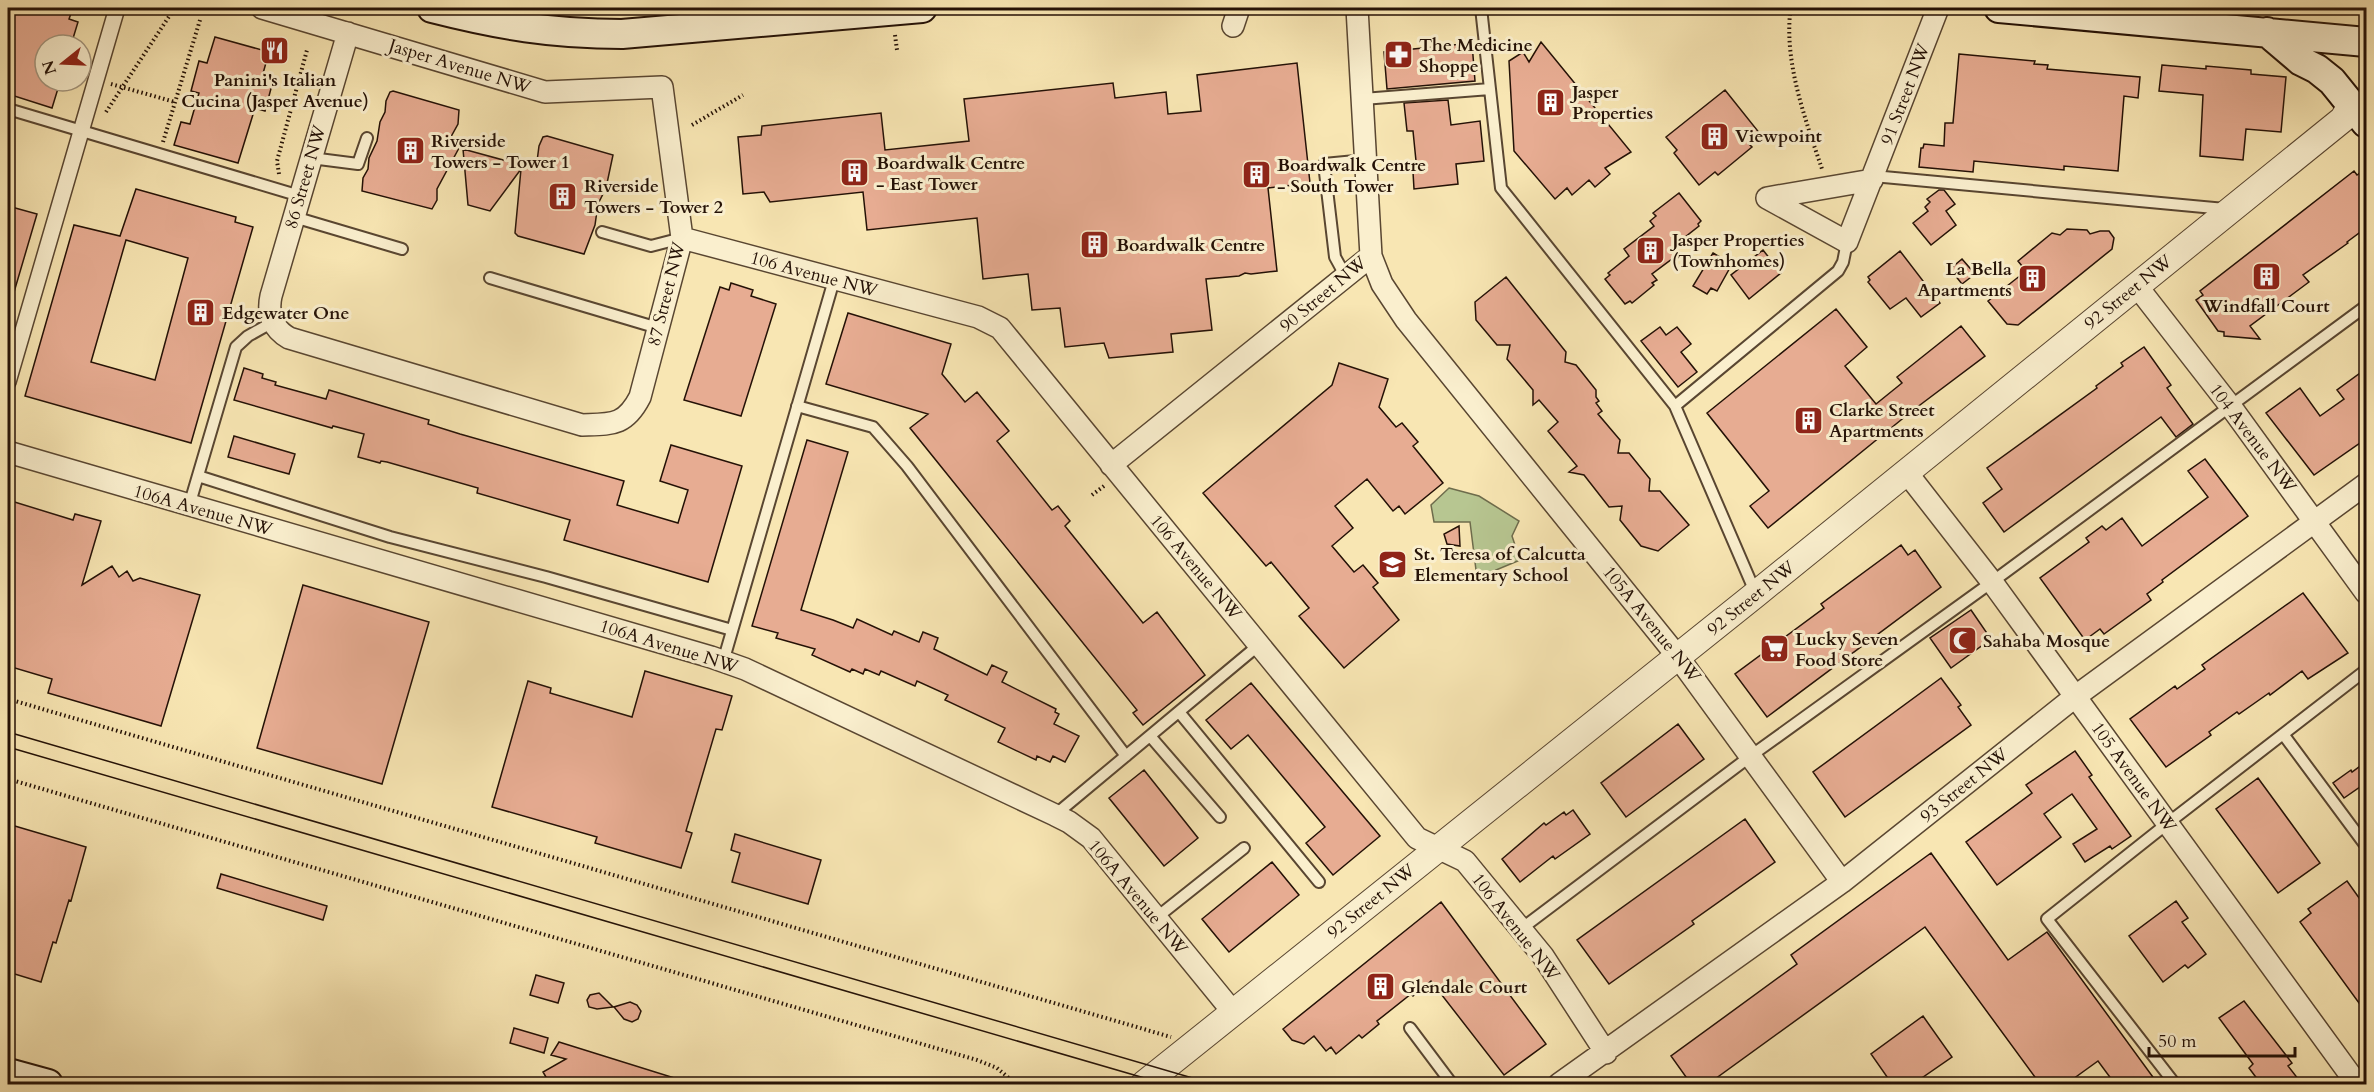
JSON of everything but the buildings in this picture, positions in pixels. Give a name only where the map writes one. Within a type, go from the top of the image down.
[{"type":"main road","points":[[432,8],[523,28],[573,34],[622,34],[922,8]]},
{"type":"main road","points":[[1999,8],[2084,11],[2367,42]]},
{"type":"main road","points":[[2267,32],[2361,106]]},
{"type":"main road","points":[[8,1073],[48,1084]]},
{"type":"street","points":[[8,382],[86,133],[96,80],[117,8]]},
{"type":"street","name":"Jasper Avenue NW","points":[[262,8],[545,92],[662,87]]},
{"type":"street","name":"90 Street NW","points":[[1112,465],[1371,256],[1357,8]]},
{"type":"street","name":"91 Street NW","points":[[1846,242],[1938,8]]},
{"type":"street","name":"86 Street NW","points":[[273,322],[269,305],[271,296],[348,33]]},
{"type":"street","name":"87 Street NW","points":[[273,322],[280,333],[290,338],[582,424],[620,422],[632,411],[640,397],[682,238],[662,87]]},
{"type":"street","name":"92 Street NW","points":[[1144,1084],[2361,106]]},
{"type":"street","points":[[1846,242],[1767,198],[1873,178]]},
{"type":"street","name":"106 Avenue NW","points":[[682,238],[978,317],[1000,328],[1418,838],[1465,861],[1543,956],[1606,1053]]},
{"type":"street","name":"105A Avenue NW","points":[[1371,256],[1382,284],[1406,320],[1678,657],[1752,755],[1842,882]]},
{"type":"street","name":"104 Avenue NW","points":[[2136,285],[2231,407],[2367,593]]},
{"type":"street","name":"106A Avenue NW","points":[[8,452],[745,669],[1075,826],[1091,838],[1233,1012]]},
{"type":"street","name":"105 Avenue NW","points":[[1907,473],[1992,582],[2076,696],[2357,1084]]},
{"type":"street","name":"93 Street NW","points":[[1559,1084],[1606,1053],[1842,882],[2076,696],[2367,484]]},
{"type":"lane","points":[[1481,8],[1501,188],[1675,406],[1756,594]]},
{"type":"lane","points":[[1362,99],[1490,89]]},
{"type":"lane","points":[[8,110],[300,196]]},
{"type":"lane","points":[[311,158],[358,164],[367,138]]},
{"type":"lane","points":[[1346,277],[1335,257],[1324,164],[1366,160]]},
{"type":"lane","points":[[1873,178],[2183,203],[2232,210]]},
{"type":"lane","points":[[294,217],[402,249]]},
{"type":"lane","points":[[602,232],[651,246],[682,238]]},
{"type":"lane","points":[[1675,406],[1831,278],[1843,262],[1846,242]]},
{"type":"lane","points":[[490,278],[658,328]]},
{"type":"lane","points":[[723,662],[834,280]]},
{"type":"lane","points":[[1521,929],[1752,755],[2367,306]]},
{"type":"lane","points":[[189,506],[236,347],[248,336],[273,322]]},
{"type":"lane","points":[[797,406],[873,427],[907,466],[1126,756]]},
{"type":"lane","points":[[198,476],[390,537],[546,577],[732,630]]},
{"type":"lane","points":[[1054,815],[1260,644]]},
{"type":"lane","points":[[2175,1084],[2047,919],[2367,670]]},
{"type":"lane","points":[[1179,712],[1319,882]]},
{"type":"lane","points":[[2283,734],[2367,846]]},
{"type":"lane","points":[[1150,736],[1220,817]]},
{"type":"lane","points":[[1156,918],[1244,848]]},
{"type":"lane","points":[[1410,1028],[1452,1084]]},
{"type":"path","points":[[86,133],[122,87],[172,12]]},
{"type":"path","points":[[1790,14],[1794,72],[1807,123],[1828,187]]},
{"type":"path","points":[[159,154],[200,20]]},
{"type":"path","points":[[895,34],[897,50]]},
{"type":"path","points":[[279,180],[277,161],[307,50]]},
{"type":"path","points":[[96,80],[175,102]]},
{"type":"path","points":[[692,125],[743,95]]},
{"type":"path","points":[[1092,495],[1104,486]]},
{"type":"path","points":[[8,699],[1194,1043]]},
{"type":"path","points":[[8,779],[977,1060],[997,1068],[1016,1084]]},
{"type":"green space","points":[[1449,488],[1479,496],[1519,521],[1512,536],[1520,560],[1477,578],[1470,522],[1434,522],[1431,505]]},
{"type":"tram line","points":[[8,732],[1213,1084]]},
{"type":"tram line","points":[[8,747],[1165,1084]]},
{"type":"place","name":"Panini's Italian Cucina (Jasper Avenue)","points":[[275,51]]},
{"type":"place","name":"The Medicine Shoppe","points":[[1398,55]]},
{"type":"place","name":"Jasper Properties","points":[[1551,102]]},
{"type":"place","name":"Viewpoint","points":[[1714,136]]},
{"type":"place","name":"Riverside Towers - Tower 1","points":[[410,151]]},
{"type":"place","name":"Boardwalk Centre - East Tower","points":[[855,173]]},
{"type":"place","name":"Boardwalk Centre - South Tower","points":[[1256,175]]},
{"type":"place","name":"Riverside Towers - Tower 2","points":[[563,196]]},
{"type":"place","name":"Boardwalk Centre","points":[[1095,245]]},
{"type":"place","name":"Jasper Properties (Townhomes)","points":[[1651,250]]},
{"type":"place","name":"Windfall Court","points":[[2266,277]]},
{"type":"place","name":"La Bella Apartments","points":[[2033,279]]},
{"type":"place","name":"Edgewater One","points":[[201,313]]},
{"type":"place","name":"Clarke Street Apartments","points":[[1808,420]]},
{"type":"place","name":"St. Teresa of Calcutta Elementary School","points":[[1393,564]]},
{"type":"place","name":"Sahaba Mosque","points":[[1962,641]]},
{"type":"place","name":"Lucky Seven Food Store","points":[[1774,649]]},
{"type":"place","name":"Glendale Court","points":[[1380,987]]}]
